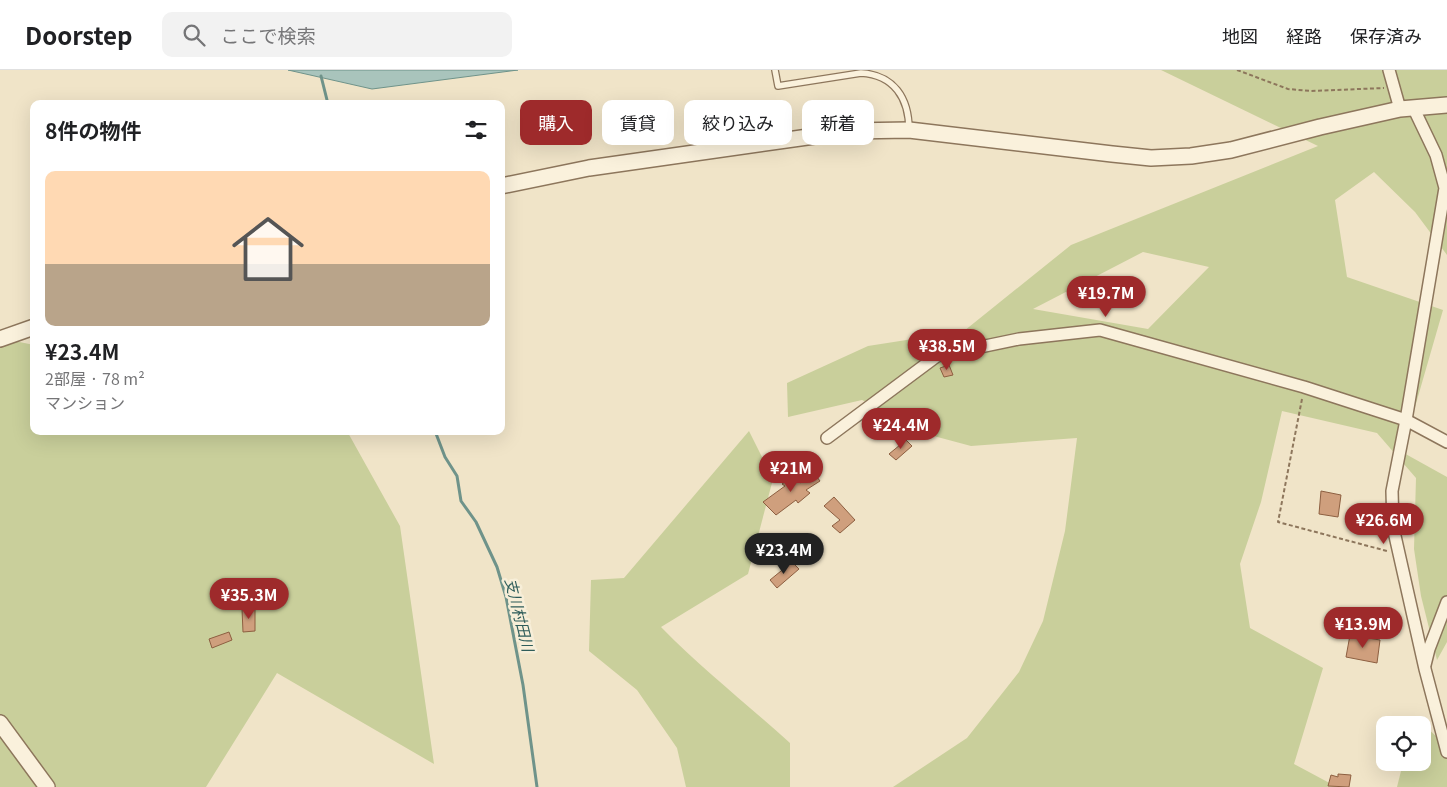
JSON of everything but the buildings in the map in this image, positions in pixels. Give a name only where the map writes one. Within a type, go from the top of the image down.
[{"type":"street","points":[[1389,70],[1392,84],[1436,155],[1445,188],[1406,420],[1392,491],[1393,527],[1425,670],[1447,752]]},
{"type":"street","points":[[505,185],[590,168],[850,131],[909,130],[1151,158],[1191,156],[1231,150],[1407,108],[1447,105]]},
{"type":"street","points":[[0,338],[30,328]]},
{"type":"street","points":[[827,438],[937,356],[1019,339],[1100,330],[1304,387],[1406,420],[1447,442]]},
{"type":"street","points":[[1425,670],[1429,649],[1447,602]]},
{"type":"street","points":[[0,723],[47,787]]},
{"type":"lane","points":[[775,70],[778,86],[861,73],[874,74],[888,81],[899,92],[909,111],[909,130]]},
{"type":"path","points":[[1237,70],[1288,89],[1311,91],[1365,89],[1382,88],[1392,84]]},
{"type":"path","points":[[1304,387],[1278,522],[1399,554]]},
{"type":"green space","points":[[1161,70],[1447,70],[1447,255],[1415,212],[1374,172],[1335,200],[1347,277],[1443,310],[1402,452],[1447,477],[1447,642],[1437,660],[1421,596],[1414,549],[1416,478],[1377,433],[1282,411],[1261,502],[1240,564],[1250,628],[1323,668],[1294,764],[1337,787],[893,787],[967,738],[1019,672],[1043,621],[1065,531],[1077,438],[971,446],[930,435],[862,400],[788,417],[787,383],[868,346],[964,331],[1071,245],[1318,146]],"holes":[[[1143,252],[1209,267],[1148,329],[1033,309]]]},
{"type":"green space","points":[[0,338],[30,344],[30,435],[349,435],[400,526],[434,764],[277,673],[206,787],[0,787]]},
{"type":"green space","points":[[749,431],[773,479],[748,574],[661,627],[708,672],[790,743],[790,787],[686,787],[677,748],[637,690],[589,651],[591,580],[624,578]]},
{"type":"green space","points":[[1431,732],[1447,746],[1447,787],[1397,787],[1401,771],[1431,771]]},
{"type":"water","points":[[288,70],[518,70],[372,89]]},
{"type":"waterway","name":"支川村田川","points":[[321,76],[327,100]]},
{"type":"waterway","name":"支川村田川","points":[[437,435],[445,457],[457,476],[461,501],[476,522],[497,567],[506,597],[523,685],[537,787]]}]
